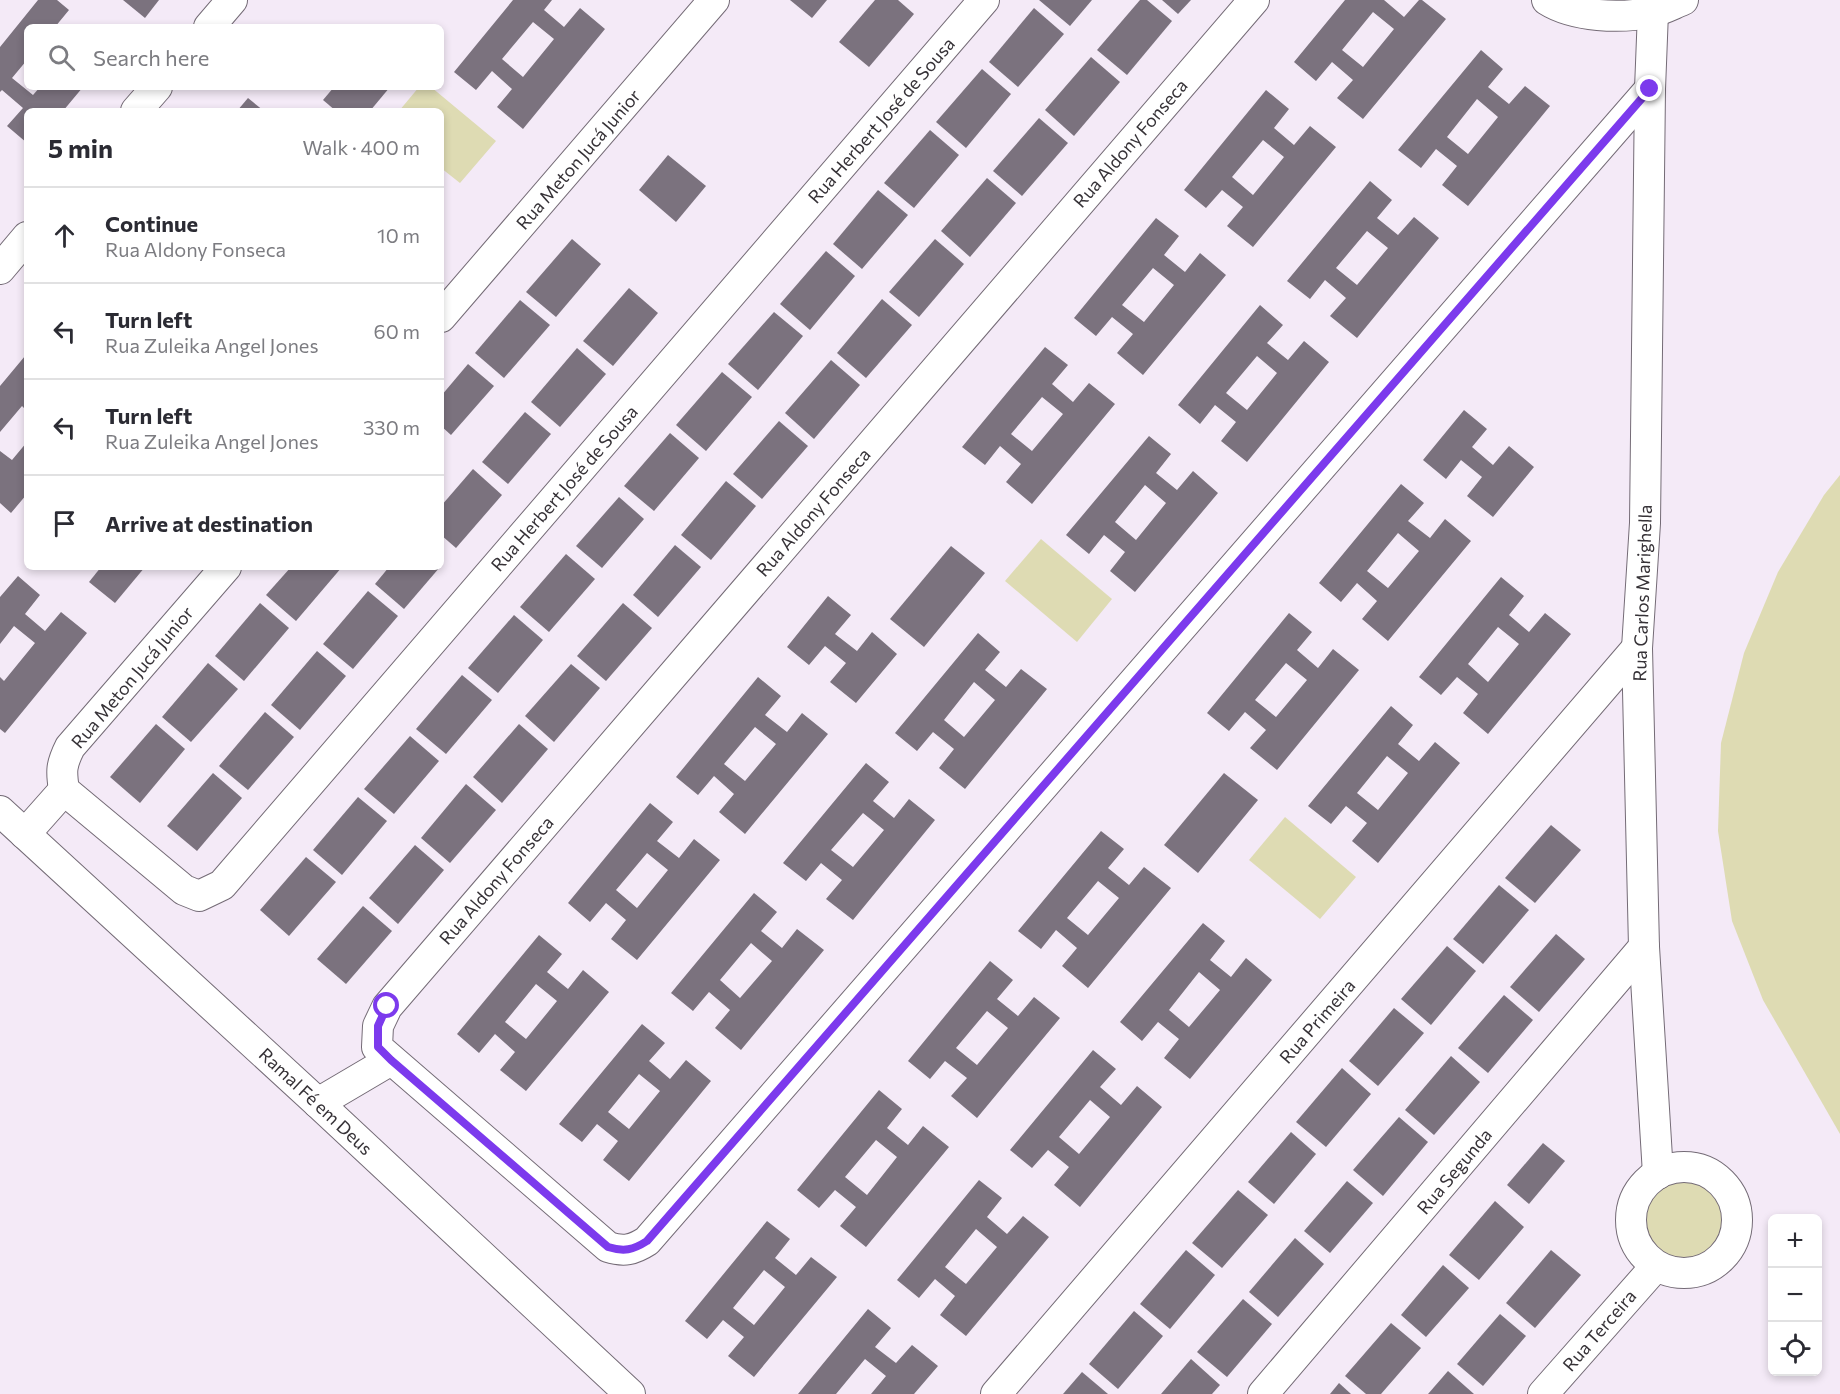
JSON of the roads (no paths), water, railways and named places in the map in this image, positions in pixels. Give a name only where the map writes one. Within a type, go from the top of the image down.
[{"type":"street","points":[[212,24],[232,0]]},
{"type":"street","name":"Rua Meton Jucá Junior","points":[[444,314],[714,0]]},
{"type":"street","name":"Rua Herbert José de Sousa","points":[[64,790],[184,890],[200,896],[222,885],[984,0]]},
{"type":"street","name":"Rua Aldony Fonseca","points":[[391,1060],[378,1047],[378,1026],[387,1006],[1254,0]]},
{"type":"street","points":[[1547,0],[1555,5],[1603,17],[1653,12],[1683,0]]},
{"type":"street","name":"Rua Carlos Marighella","points":[[1653,12],[1645,523],[1637,648],[1644,947],[1658,1174]]},
{"type":"street","points":[[318,1102],[391,1060],[608,1247],[619,1251],[634,1250],[647,1241],[1650,89]]},
{"type":"street","points":[[139,108],[154,90]]},
{"type":"street","points":[[0,269],[24,241]]},
{"type":"street","name":"Rua Meton Jucá Junior","points":[[64,790],[63,761],[70,747],[223,570]]},
{"type":"street","name":"Rua Primeira","points":[[996,1394],[1637,648]]},
{"type":"street","points":[[25,834],[64,790]]},
{"type":"street","name":"Ramal Fé em Deus","points":[[0,811],[318,1102],[630,1394]]},
{"type":"street","name":"Rua Segunda","points":[[1263,1394],[1644,947]]},
{"type":"street","points":[[1688,1167],[1704,1170],[1718,1178],[1729,1190],[1738,1220],[1735,1236],[1728,1250],[1717,1262],[1703,1270],[1688,1274],[1672,1273],[1656,1266],[1644,1257],[1635,1243],[1630,1228],[1631,1212],[1640,1190],[1658,1174],[1672,1168],[1688,1167]]},
{"type":"street","name":"Rua Terceira","points":[[1543,1394],[1656,1266]]}]
